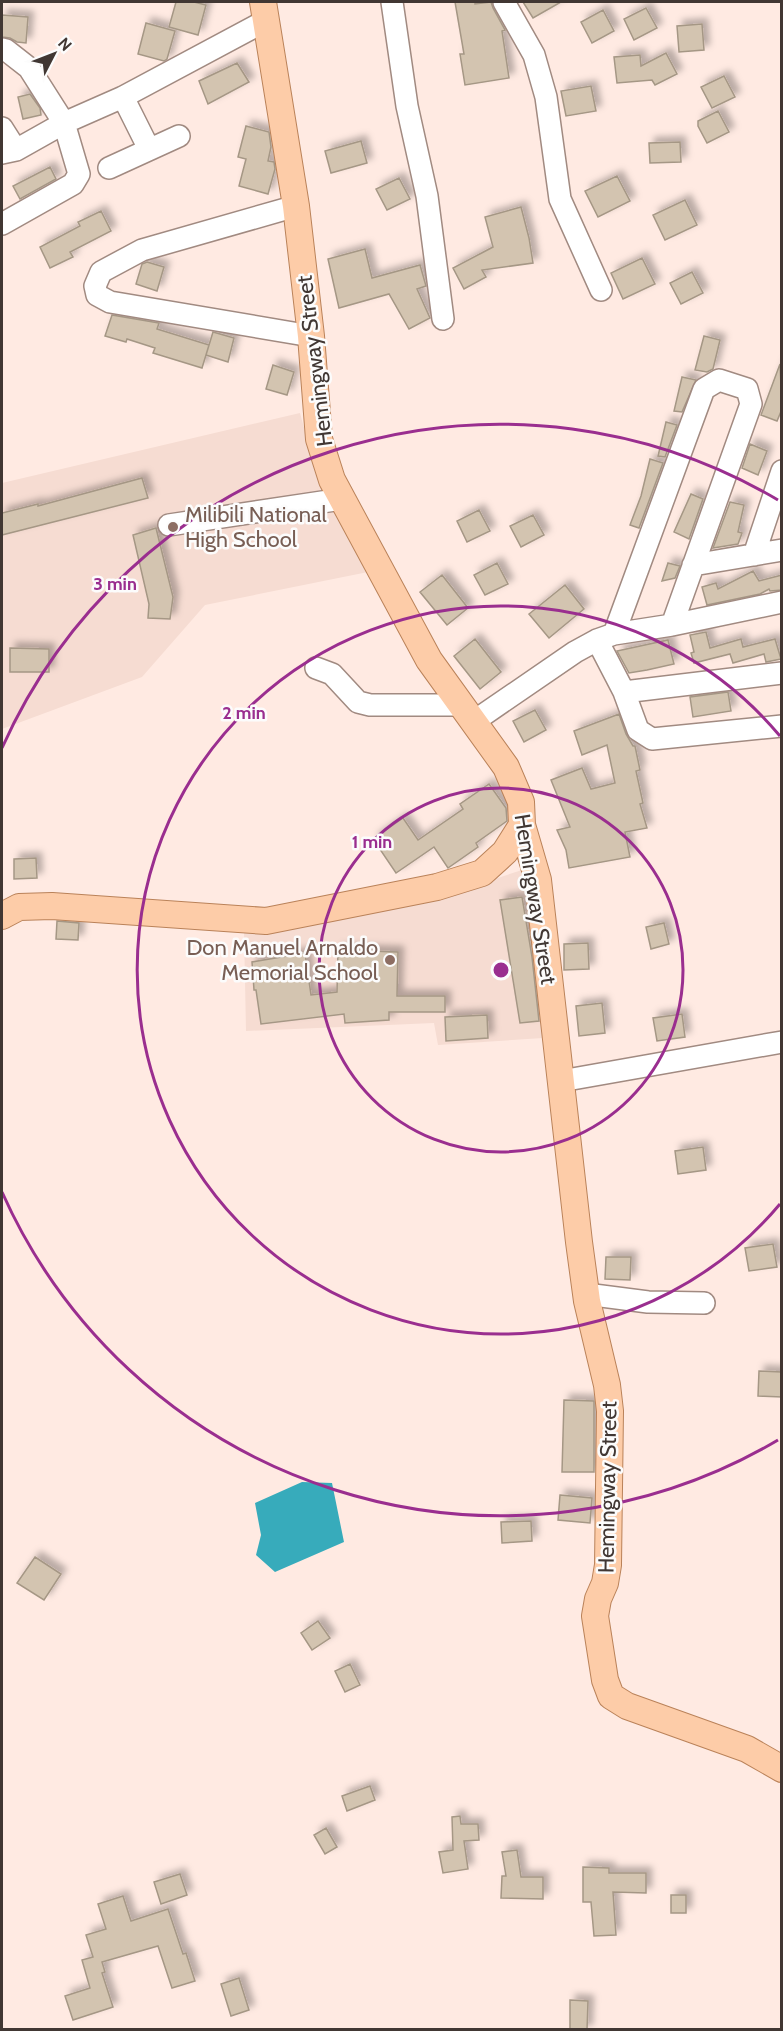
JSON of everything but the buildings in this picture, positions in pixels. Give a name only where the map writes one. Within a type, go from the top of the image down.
[{"type":"main road","name":"Hemingway Street","points":[[265,11],[296,206],[311,336],[319,439],[332,480],[429,660],[506,767],[521,802],[522,825],[538,880],[586,1294],[608,1385],[610,1411],[608,1564],[595,1616],[605,1680],[611,1696],[627,1706],[747,1749],[782,1769]]},
{"type":"main road","points":[[2,916],[19,907],[52,906],[266,921],[437,887],[482,873],[505,852],[522,825]]},
{"type":"street","points":[[392,2],[407,106],[427,196],[443,319]]},
{"type":"street","points":[[504,2],[534,55],[546,97],[560,200],[601,290]]},
{"type":"street","points":[[2,128],[9,152],[64,123],[123,97],[265,11]]},
{"type":"street","points":[[2,50],[6,50],[28,68],[64,123],[80,174],[73,184],[2,224]]},
{"type":"street","points":[[123,97],[150,149]]},
{"type":"street","points":[[109,168],[179,136]]},
{"type":"street","points":[[296,206],[141,250],[101,272],[95,286],[97,295],[110,302],[311,336]]},
{"type":"street","points":[[672,625],[751,404],[747,389],[719,380],[704,389],[606,637],[638,730],[652,739],[782,726]]},
{"type":"street","points":[[754,555],[782,471]]},
{"type":"street","points":[[169,525],[342,500]]},
{"type":"street","points":[[693,565],[782,550]]},
{"type":"street","points":[[316,668],[332,674],[358,702],[467,713],[606,637],[782,602]]},
{"type":"street","points":[[624,692],[782,673]]},
{"type":"street","points":[[561,1081],[782,1042]]},
{"type":"street","points":[[586,1294],[648,1302],[704,1304]]},
{"type":"shaded area","name":"Milibili National High School","points":[[300,413],[317,475],[368,572],[205,605],[142,677],[2,729],[2,483]]},
{"type":"shaded area","name":"Don Manuel Arnaldo Memorial School","points":[[522,870],[540,989],[543,1038],[438,1045],[434,1023],[246,1031],[244,931],[452,893]]},
{"type":"water","points":[[302,1482],[332,1483],[344,1542],[275,1572],[256,1555],[261,1535],[255,1503]]},
{"type":"place","name":"Milibili National High School","points":[[173,527]]},
{"type":"place","name":"Don Manuel Arnaldo Memorial School","points":[[390,960]]}]
